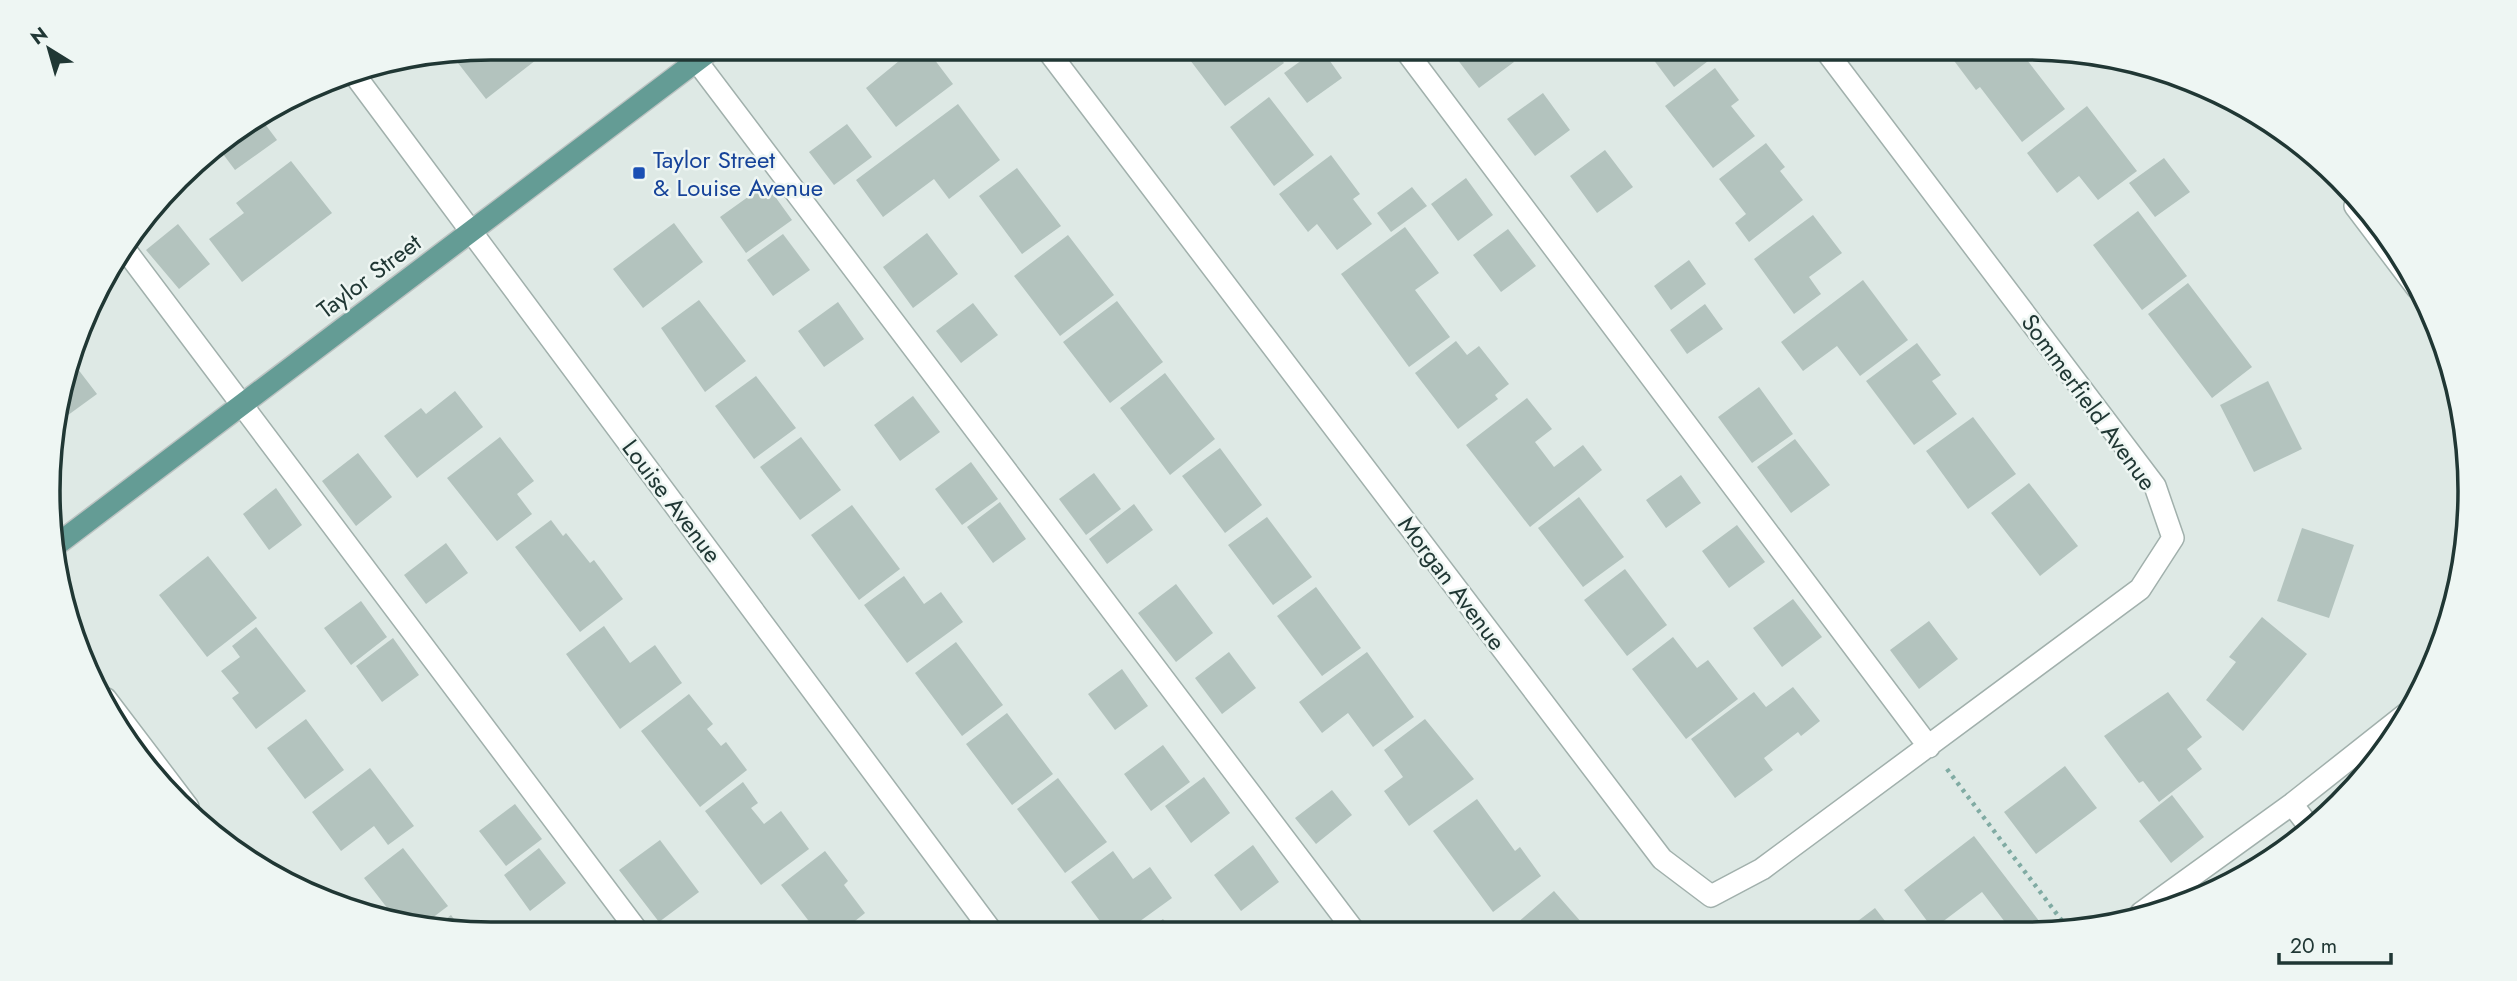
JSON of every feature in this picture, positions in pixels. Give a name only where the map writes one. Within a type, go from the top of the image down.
[{"type":"main road","name":"Taylor Street","points":[[62,540],[471,231],[685,60]]},
{"type":"street","points":[[697,60],[1347,922]]},
{"type":"street","name":"Morgan Avenue","points":[[1055,60],[1662,859],[1712,896],[1762,869],[1929,747]]},
{"type":"street","points":[[1413,60],[1929,747]]},
{"type":"street","name":"Sommerfield Avenue","points":[[1833,60],[2155,486],[2173,538],[2140,589],[1929,747]]},
{"type":"street","name":"Louise Avenue","points":[[359,80],[985,922]]},
{"type":"street","points":[[129,255],[631,922]]},
{"type":"street","points":[[2157,901],[2292,804],[2384,731]]},
{"type":"street","points":[[2292,804],[2304,820]]},
{"type":"path","points":[[1951,775],[2062,920]]},
{"type":"building","points":[[536,60],[486,99],[456,61]]},
{"type":"building","points":[[900,60],[935,60],[953,84],[896,127],[866,88]]},
{"type":"building","points":[[1190,60],[1282,60],[1284,63],[1225,106]]},
{"type":"building","points":[[1302,60],[1329,60],[1342,78],[1307,103],[1284,73]]},
{"type":"building","points":[[1458,60],[1513,60],[1514,62],[1479,88]]},
{"type":"building","points":[[1654,60],[1709,60],[1674,87]]},
{"type":"building","points":[[1954,60],[2027,60],[2065,109],[2022,142],[1980,87],[1976,90]]},
{"type":"building","points":[[1715,68],[1739,100],[1731,106],[1755,136],[1713,168],[1665,106]]},
{"type":"building","points":[[1543,93],[1570,130],[1535,156],[1507,119]]},
{"type":"building","points":[[1269,97],[1314,155],[1274,186],[1230,127]]},
{"type":"building","points":[[958,104],[1000,160],[949,199],[934,179],[883,217],[856,180]]},
{"type":"building","points":[[2087,106],[2137,171],[2098,200],[2079,176],[2057,193],[2027,153]]},
{"type":"building","points":[[265,123],[277,140],[235,170],[222,153]]},
{"type":"building","points":[[847,124],[872,157],[834,185],[809,152]]},
{"type":"building","points":[[1766,143],[1785,167],[1780,171],[1803,200],[1749,242],[1735,223],[1746,214],[1719,179]]},
{"type":"building","points":[[1605,150],[1633,187],[1597,213],[1570,176]]},
{"type":"building","points":[[1331,155],[1360,194],[1353,199],[1372,224],[1337,250],[1317,224],[1308,232],[1279,194]]},
{"type":"building","points":[[2164,158],[2190,192],[2155,217],[2129,183]]},
{"type":"building","points":[[291,161],[332,213],[242,282],[209,239],[244,213],[236,203]]},
{"type":"building","points":[[1017,168],[1061,226],[1022,254],[979,196]]},
{"type":"building","points":[[1466,178],[1493,215],[1458,241],[1431,204]]},
{"type":"building","points":[[766,184],[792,220],[746,253],[720,217]]},
{"type":"building","points":[[1412,187],[1427,206],[1391,232],[1377,213]]},
{"type":"building","points":[[2138,211],[2187,276],[2142,310],[2093,245]]},
{"type":"building","points":[[1813,215],[1842,253],[1809,277],[1821,294],[1794,314],[1754,259]]},
{"type":"building","points":[[674,223],[703,262],[643,308],[613,269]]},
{"type":"building","points":[[178,224],[210,264],[179,289],[146,250]]},
{"type":"building","points":[[1405,227],[1439,273],[1415,290],[1450,337],[1409,367],[1341,274]]},
{"type":"building","points":[[1508,229],[1536,266],[1501,292],[1473,255]]},
{"type":"building","points":[[927,233],[958,274],[913,308],[883,267]]},
{"type":"building","points":[[783,234],[810,270],[773,296],[747,260]]},
{"type":"building","points":[[1068,235],[1114,295],[1060,336],[1014,276]]},
{"type":"building","points":[[1689,260],[1706,284],[1671,310],[1654,286]]},
{"type":"building","points":[[1863,280],[1908,340],[1860,376],[1837,346],[1803,371],[1781,342]]},
{"type":"building","points":[[2188,283],[2252,367],[2212,398],[2148,314]]},
{"type":"building","points":[[699,300],[746,361],[705,392],[661,328]]},
{"type":"building","points":[[1117,301],[1163,362],[1110,403],[1063,342]]},
{"type":"building","points":[[838,302],[864,339],[824,367],[798,331]]},
{"type":"building","points":[[973,303],[998,335],[961,363],[936,331]]},
{"type":"building","points":[[1705,304],[1723,329],[1687,354],[1670,330]]},
{"type":"building","points":[[1456,341],[1467,355],[1479,346],[1509,384],[1495,395],[1498,399],[1458,429],[1415,373]]},
{"type":"building","points":[[1917,343],[1941,375],[1932,381],[1957,414],[1914,445],[1866,381]]},
{"type":"building","points":[[77,368],[97,394],[66,416]]},
{"type":"building","points":[[1165,373],[1215,439],[1170,475],[1120,408]]},
{"type":"building","points":[[756,376],[796,428],[754,459],[715,406]]},
{"type":"building","points":[[2268,381],[2302,449],[2254,472],[2220,405]]},
{"type":"building","points":[[1759,387],[1793,434],[1752,463],[1718,417]]},
{"type":"building","points":[[455,391],[483,427],[417,478],[384,436],[421,408],[426,414]]},
{"type":"building","points":[[913,396],[940,432],[900,461],[874,425]]},
{"type":"building","points":[[1527,398],[1552,429],[1535,442],[1554,467],[1583,445],[1602,470],[1530,527],[1466,445]]},
{"type":"building","points":[[1973,417],[2016,474],[1968,509],[1926,451]]},
{"type":"building","points":[[500,437],[534,481],[517,494],[532,514],[497,541],[447,478]]},
{"type":"building","points":[[801,437],[841,490],[800,520],[760,467]]},
{"type":"building","points":[[1795,439],[1830,485],[1791,513],[1757,467]]},
{"type":"building","points":[[1220,448],[1262,505],[1225,533],[1182,476]]},
{"type":"building","points":[[358,453],[392,497],[356,526],[322,481]]},
{"type":"building","points":[[971,462],[998,499],[962,525],[935,489]]},
{"type":"building","points":[[1094,473],[1121,509],[1086,535],[1059,499]]},
{"type":"building","points":[[1681,475],[1701,503],[1666,528],[1646,500]]},
{"type":"building","points":[[2029,483],[2078,546],[2040,576],[1991,513]]},
{"type":"building","points":[[276,488],[302,525],[269,550],[243,514]]},
{"type":"building","points":[[1579,497],[1624,557],[1583,587],[1538,528]]},
{"type":"building","points":[[1000,502],[1026,539],[993,563],[967,527]]},
{"type":"building","points":[[1134,504],[1153,530],[1107,564],[1089,539]]},
{"type":"building","points":[[852,505],[900,569],[859,600],[811,535]]},
{"type":"building","points":[[1267,517],[1312,577],[1273,605],[1228,545]]},
{"type":"building","points":[[551,520],[563,536],[566,533],[590,563],[594,560],[623,599],[580,632],[515,547]]},
{"type":"building","points":[[1737,525],[1765,562],[1729,588],[1702,551]]},
{"type":"building","points":[[2302,528],[2354,545],[2329,618],[2277,601]]},
{"type":"building","points":[[446,543],[468,573],[426,604],[404,575]]},
{"type":"building","points":[[208,556],[257,618],[207,657],[159,595]]},
{"type":"building","points":[[1625,569],[1667,625],[1627,656],[1584,600]]},
{"type":"building","points":[[904,576],[924,604],[941,592],[963,622],[907,663],[864,605]]},
{"type":"building","points":[[1176,584],[1213,633],[1176,662],[1138,613]]},
{"type":"building","points":[[1316,587],[1361,648],[1322,676],[1277,616]]},
{"type":"building","points":[[1793,599],[1822,637],[1782,667],[1753,628]]},
{"type":"building","points":[[361,601],[387,637],[351,665],[324,628]]},
{"type":"building","points":[[2262,617],[2307,654],[2243,731],[2206,700],[2236,662],[2229,657]]},
{"type":"building","points":[[1929,621],[1958,659],[1919,689],[1890,650]]},
{"type":"building","points":[[604,626],[630,663],[655,645],[682,683],[620,729],[566,654]]},
{"type":"building","points":[[256,627],[306,691],[256,729],[232,698],[239,693],[221,671],[240,657],[232,646]]},
{"type":"building","points":[[1673,637],[1697,668],[1708,660],[1738,699],[1686,739],[1632,669]]},
{"type":"building","points":[[393,638],[419,675],[382,702],[356,666]]},
{"type":"building","points":[[956,642],[1003,705],[962,736],[915,673]]},
{"type":"building","points":[[1229,652],[1256,688],[1222,714],[1195,678]]},
{"type":"building","points":[[1367,652],[1414,717],[1373,747],[1348,713],[1322,733],[1299,702]]},
{"type":"building","points":[[1122,669],[1148,706],[1115,730],[1088,694]]},
{"type":"building","points":[[1793,687],[1820,721],[1801,736],[1798,732],[1764,758],[1773,770],[1735,798],[1691,739],[1754,692],[1766,707]]},
{"type":"building","points":[[2168,692],[2202,737],[2187,749],[2202,769],[2159,802],[2143,781],[2139,783],[2104,736]]},
{"type":"building","points":[[689,694],[713,724],[707,729],[721,746],[726,742],[747,770],[700,807],[641,731]]},
{"type":"building","points":[[1007,713],[1053,774],[1012,805],[966,744]]},
{"type":"building","points":[[306,719],[344,770],[305,799],[267,748]]},
{"type":"building","points":[[1425,719],[1474,779],[1409,826],[1384,791],[1403,777],[1384,750]]},
{"type":"building","points":[[1163,745],[1190,782],[1151,811],[1124,774]]},
{"type":"building","points":[[2065,766],[2097,808],[2036,854],[2004,812]]},
{"type":"building","points":[[370,768],[414,826],[388,845],[374,826],[341,851],[312,812]]},
{"type":"building","points":[[1204,777],[1230,813],[1191,843],[1165,806]]},
{"type":"building","points":[[1058,778],[1107,842],[1065,873],[1017,809]]},
{"type":"building","points":[[743,782],[758,803],[751,808],[764,824],[781,811],[809,849],[761,885],[705,811]]},
{"type":"building","points":[[1332,790],[1352,815],[1316,844],[1295,818]]},
{"type":"building","points":[[2172,795],[2204,837],[2171,863],[2139,821]]},
{"type":"building","points":[[1477,799],[1515,851],[1520,847],[1541,876],[1493,912],[1433,831]]},
{"type":"building","points":[[515,804],[542,839],[506,866],[479,831]]},
{"type":"building","points":[[1974,836],[2040,922],[2005,922],[1982,892],[1942,922],[1928,922],[1904,890]]},
{"type":"building","points":[[660,840],[699,892],[659,922],[619,870]]},
{"type":"building","points":[[1253,845],[1279,882],[1241,911],[1214,875]]},
{"type":"building","points":[[403,848],[448,906],[433,918],[388,909],[364,878]]},
{"type":"building","points":[[539,848],[566,883],[530,911],[504,875]]},
{"type":"building","points":[[825,851],[848,881],[844,885],[865,913],[854,922],[810,922],[781,885]]},
{"type":"building","points":[[1113,851],[1133,879],[1150,867],[1172,898],[1139,922],[1101,922],[1071,882]]},
{"type":"building","points":[[1554,891],[1581,922],[1518,922]]},
{"type":"building","points":[[1875,908],[1886,922],[1857,922]]},
{"type":"place","name":"Taylor Street & Louise Avenue","points":[[639,173]]}]
